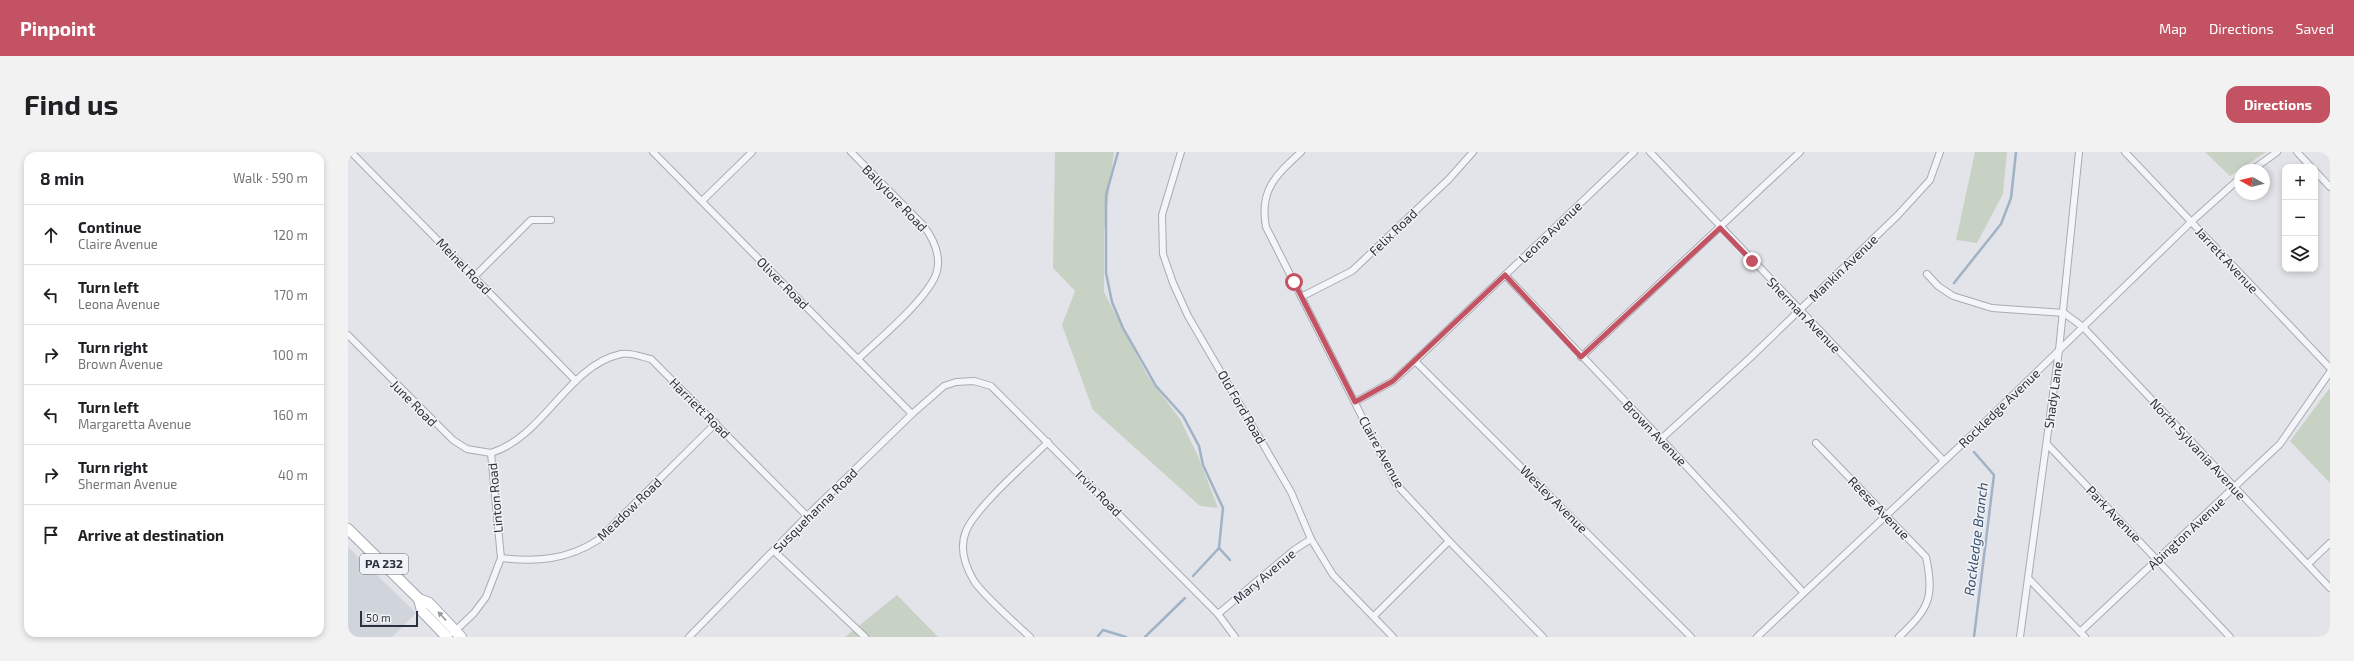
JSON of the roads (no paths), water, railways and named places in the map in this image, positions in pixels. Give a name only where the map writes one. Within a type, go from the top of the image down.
[{"type":"main road","name":"PA 232","points":[[348,529],[419,599],[429,603],[459,634]]},
{"type":"main road","name":"PA 232","points":[[419,599],[422,611],[447,637]]},
{"type":"street","name":"Meinel Road","points":[[351,152],[576,381]]},
{"type":"street","name":"Oliver Road","points":[[654,152],[912,414]]},
{"type":"street","points":[[702,201],[752,152]]},
{"type":"street","name":"Ballytore Road","points":[[851,152],[923,225],[933,239],[937,253],[936,271],[927,291],[858,359]]},
{"type":"street","name":"Old Ford Road","points":[[1181,152],[1162,215],[1163,254],[1188,316],[1291,492],[1311,539],[1333,575],[1393,637]]},
{"type":"street","name":"Claire Avenue","points":[[1301,152],[1271,184],[1266,195],[1263,215],[1266,227],[1396,484],[1449,541],[1543,637]]},
{"type":"street","name":"Felix Road","points":[[1301,297],[1352,271],[1449,179],[1473,152]]},
{"type":"street","name":"Leona Avenue","points":[[1355,402],[1393,381],[1634,152]]},
{"type":"street","name":"Sherman Avenue","points":[[1650,152],[1720,228],[1943,460]]},
{"type":"street","points":[[1581,357],[1800,152]]},
{"type":"street","name":"Mankin Avenue","points":[[1661,439],[1751,357],[1921,191],[1930,180],[1940,152]]},
{"type":"street","name":"Shady Lane","points":[[2020,637],[2064,313],[2079,152]]},
{"type":"street","name":"Jarrett Avenue","points":[[2125,152],[2330,368]]},
{"type":"street","points":[[2260,164],[2277,152]]},
{"type":"street","points":[[2297,152],[2308,164]]},
{"type":"street","points":[[2318,174],[2330,187]]},
{"type":"street","name":"Rockledge Avenue","points":[[1757,637],[2059,350],[2191,222],[2234,183]]},
{"type":"street","points":[[474,277],[532,220],[551,220]]},
{"type":"street","points":[[1927,274],[1938,286],[1953,296],[1992,308],[2064,313]]},
{"type":"street","name":"Brown Avenue","points":[[1505,275],[1581,357],[1661,439],[1803,592]]},
{"type":"street","name":"North Sylvania Avenue","points":[[2064,313],[2083,327],[2330,588]]},
{"type":"street","name":"June Road","points":[[348,335],[453,440],[467,449],[491,453]]},
{"type":"street","name":"Harriett Road","points":[[576,381],[602,362],[622,354],[651,359],[807,516]]},
{"type":"street","name":"Wesley Avenue","points":[[1415,361],[1691,637]]},
{"type":"street","name":"Abington Avenue","points":[[2082,635],[2157,559],[2280,444],[2330,372]]},
{"type":"street","name":"Linton Road","points":[[447,637],[459,634],[486,597],[500,558],[491,453],[504,449],[516,442],[576,381]]},
{"type":"street","name":"Irvin Road","points":[[944,386],[956,382],[974,381],[991,386],[1218,614],[1236,637]]},
{"type":"street","name":"Susquehanna Road","points":[[689,637],[807,516],[912,414],[944,386]]},
{"type":"street","name":"Meadow Road","points":[[500,558],[520,560],[560,558],[580,551],[592,544],[716,424]]},
{"type":"street","points":[[1030,637],[975,582],[965,564],[963,550],[966,532],[975,515],[1048,442]]},
{"type":"street","name":"Reese Avenue","points":[[1816,443],[1926,557],[1931,579],[1928,603],[1920,617],[1898,637]]},
{"type":"street","name":"Park Avenue","points":[[2047,444],[2230,637]]},
{"type":"street","name":"Mary Avenue","points":[[1218,614],[1294,550],[1311,539]]},
{"type":"street","points":[[1374,616],[1449,541]]},
{"type":"street","points":[[2308,564],[2330,543]]},
{"type":"street","points":[[774,551],[865,637]]},
{"type":"street","points":[[2028,578],[2082,635]]},
{"type":"waterway","points":[[1118,152],[1106,195],[1106,273],[1112,302],[1123,328],[1156,386],[1183,416],[1199,446],[1203,465],[1223,508],[1219,548],[1193,576]]},
{"type":"waterway","name":"Rockledge Branch","points":[[1954,283],[2001,224],[2011,198],[2016,152]]},
{"type":"waterway","name":"Rockledge Branch","points":[[1974,452],[1994,475],[1974,637]]},
{"type":"waterway","points":[[1219,548],[1230,560]]},
{"type":"waterway","points":[[1145,637],[1185,598]]},
{"type":"waterway","points":[[1098,636],[1103,630],[1126,637]]}]
